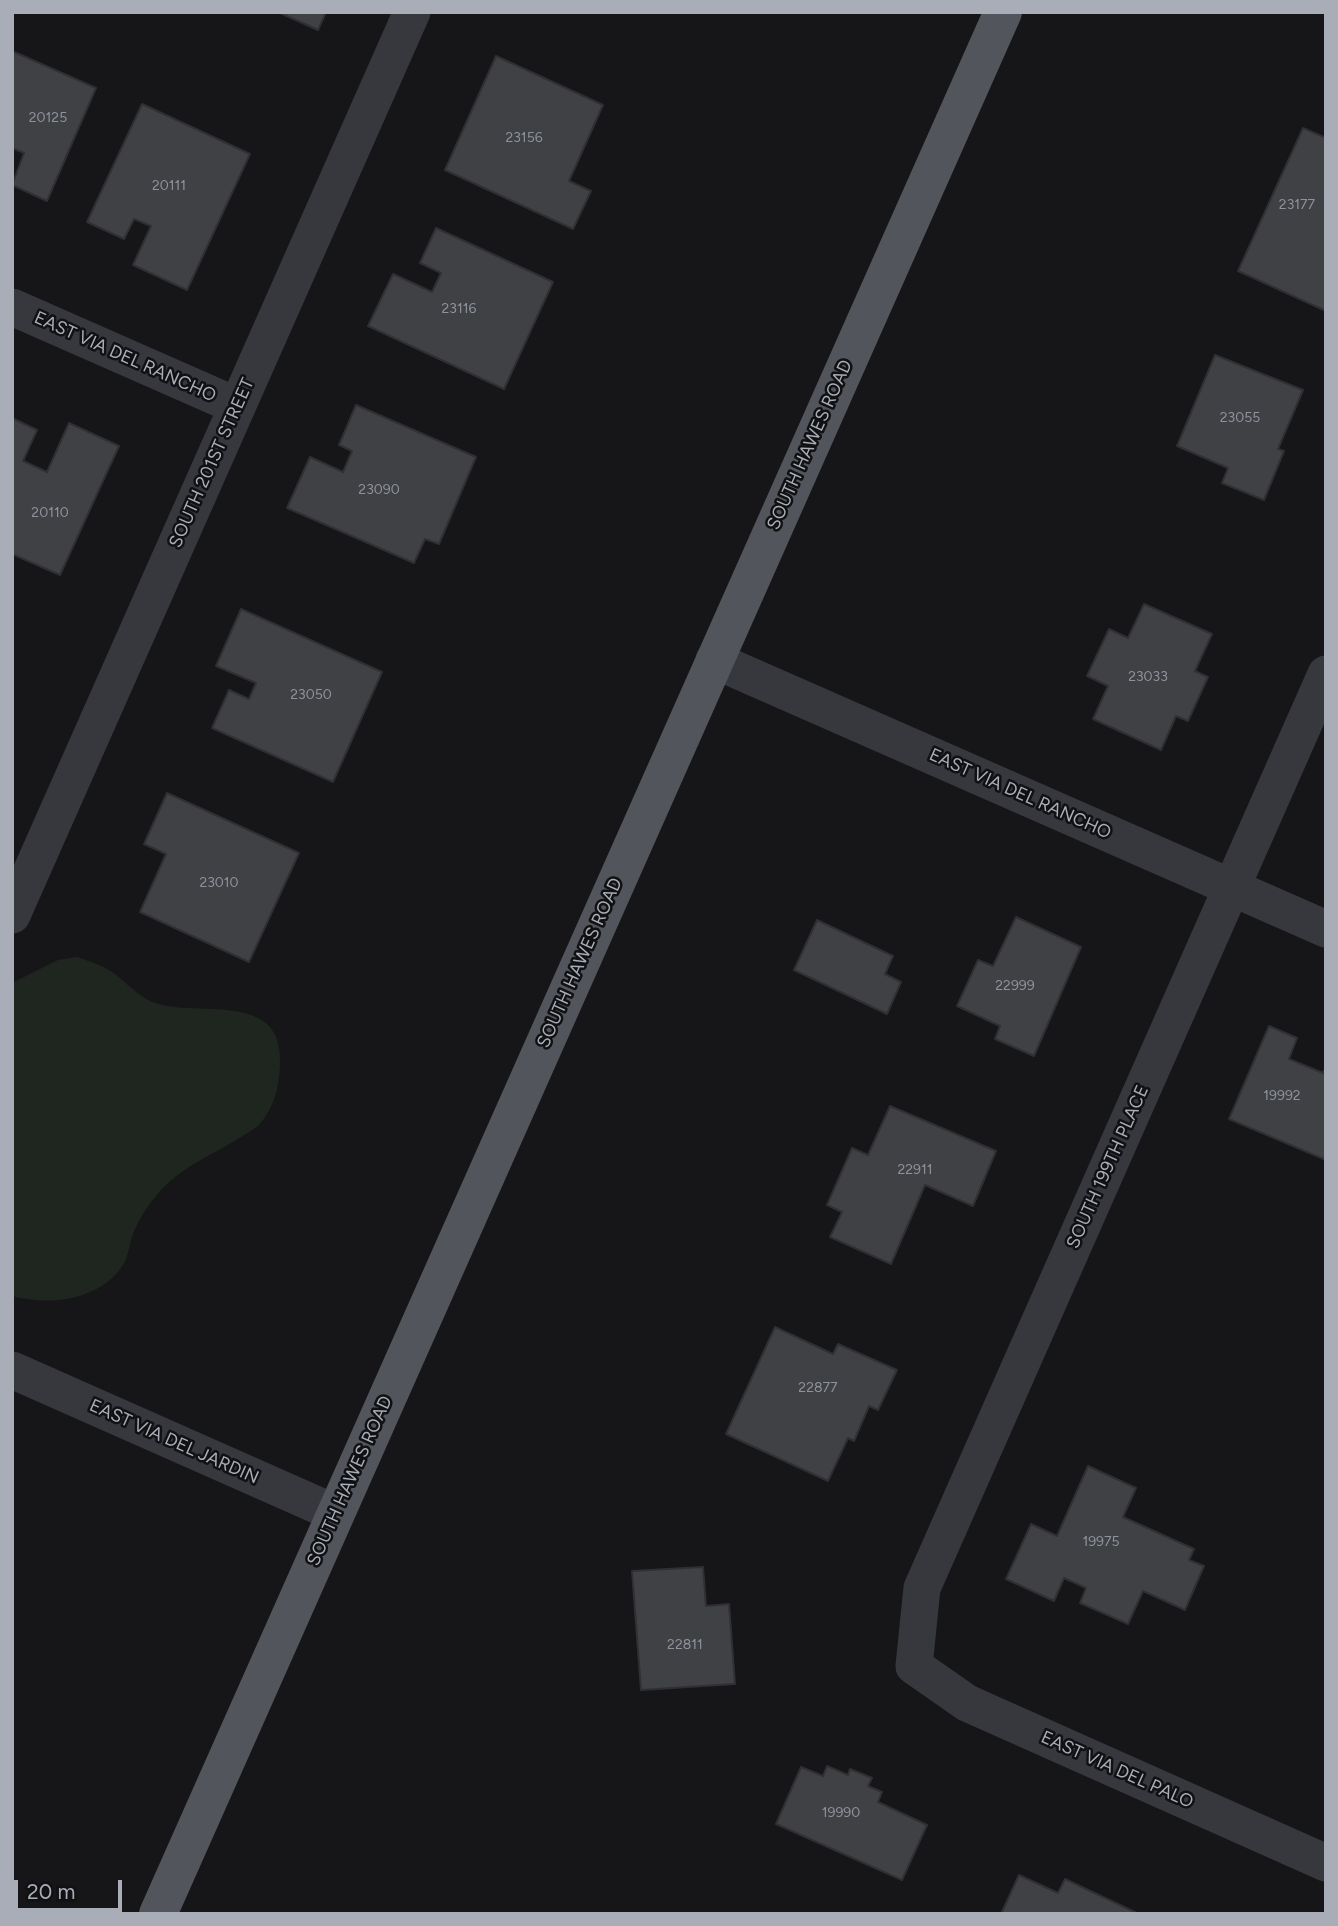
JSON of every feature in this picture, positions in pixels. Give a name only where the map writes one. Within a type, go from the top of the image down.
[{"type":"main road","name":"SOUTH HAWES ROAD","points":[[158,1914],[1003,12]]},
{"type":"street","name":"SOUTH 201ST STREET","points":[[12,915],[412,12]]},
{"type":"street","name":"EAST VIA DEL RANCHO","points":[[12,307],[237,406]]},
{"type":"street","name":"EAST VIA DEL RANCHO","points":[[714,660],[1326,929]]},
{"type":"street","name":"SOUTH 199TH PLACE","points":[[914,1666],[922,1588],[1326,674]]},
{"type":"street","name":"EAST VIA DEL JARDIN","points":[[12,1370],[335,1513]]},
{"type":"street","name":"EAST VIA DEL PALO","points":[[914,1666],[967,1703],[1326,1863]]},
{"type":"shaded area","points":[[77,957],[107,969],[155,1003],[173,1007],[236,1011],[254,1016],[269,1026],[278,1042],[278,1082],[272,1105],[259,1125],[187,1168],[156,1196],[139,1221],[125,1261],[113,1277],[88,1293],[73,1298],[26,1299],[12,1296],[12,983],[58,960]]},
{"type":"building","points":[[278,12],[326,12],[318,30]]},
{"type":"building","points":[[12,51],[96,88],[47,201],[12,185],[24,153],[12,148]]},
{"type":"building","points":[[496,56],[603,105],[569,181],[591,191],[573,229],[445,170]]},
{"type":"building","points":[[142,104],[250,154],[187,290],[133,265],[151,226],[134,219],[124,239],[87,222]]},
{"type":"building","points":[[1303,128],[1326,138],[1326,311],[1238,271]]},
{"type":"building","points":[[436,228],[553,282],[504,389],[368,326],[393,274],[432,292],[441,273],[420,263]]},
{"type":"building","points":[[1215,355],[1303,390],[1278,449],[1284,451],[1264,500],[1222,483],[1228,468],[1177,446]]},
{"type":"building","points":[[356,405],[476,457],[439,544],[425,539],[414,563],[287,508],[310,457],[343,472],[352,451],[339,445]]},
{"type":"building","points":[[12,418],[37,430],[23,461],[47,472],[69,423],[119,446],[60,575],[12,554]]},
{"type":"building","points":[[1144,604],[1212,634],[1195,671],[1208,677],[1188,721],[1176,716],[1161,750],[1093,719],[1108,686],[1087,676],[1109,629],[1128,638]]},
{"type":"building","points":[[241,609],[382,672],[333,782],[212,728],[229,690],[249,699],[256,683],[216,666]]},
{"type":"building","points":[[167,793],[299,853],[249,962],[140,912],[166,854],[144,844]]},
{"type":"building","points":[[1016,917],[1081,947],[1034,1056],[995,1039],[1000,1026],[957,1006],[978,960],[993,966]]},
{"type":"building","points":[[817,920],[893,956],[885,974],[901,982],[887,1014],[794,970]]},
{"type":"building","points":[[1269,1026],[1297,1038],[1289,1059],[1323,1073],[1326,1067],[1326,1160],[1229,1119]]},
{"type":"building","points":[[890,1106],[996,1151],[973,1206],[925,1185],[891,1264],[830,1237],[842,1212],[827,1205],[852,1148],[868,1155]]},
{"type":"building","points":[[775,1327],[833,1354],[838,1344],[897,1370],[878,1410],[869,1406],[854,1441],[848,1438],[828,1481],[726,1434]]},
{"type":"building","points":[[1088,1466],[1136,1488],[1123,1517],[1194,1549],[1189,1560],[1204,1566],[1185,1610],[1143,1591],[1128,1624],[1080,1603],[1086,1588],[1064,1578],[1054,1601],[1006,1579],[1031,1524],[1057,1536]]},
{"type":"building","points":[[703,1567],[706,1606],[729,1604],[735,1684],[641,1690],[632,1571]]},
{"type":"building","points":[[827,1766],[848,1775],[850,1769],[872,1778],[868,1786],[882,1792],[878,1802],[927,1825],[902,1880],[776,1824],[801,1767],[823,1776]]},
{"type":"building","points":[[1019,1875],[1058,1893],[1065,1879],[1139,1914],[1001,1914]]}]
